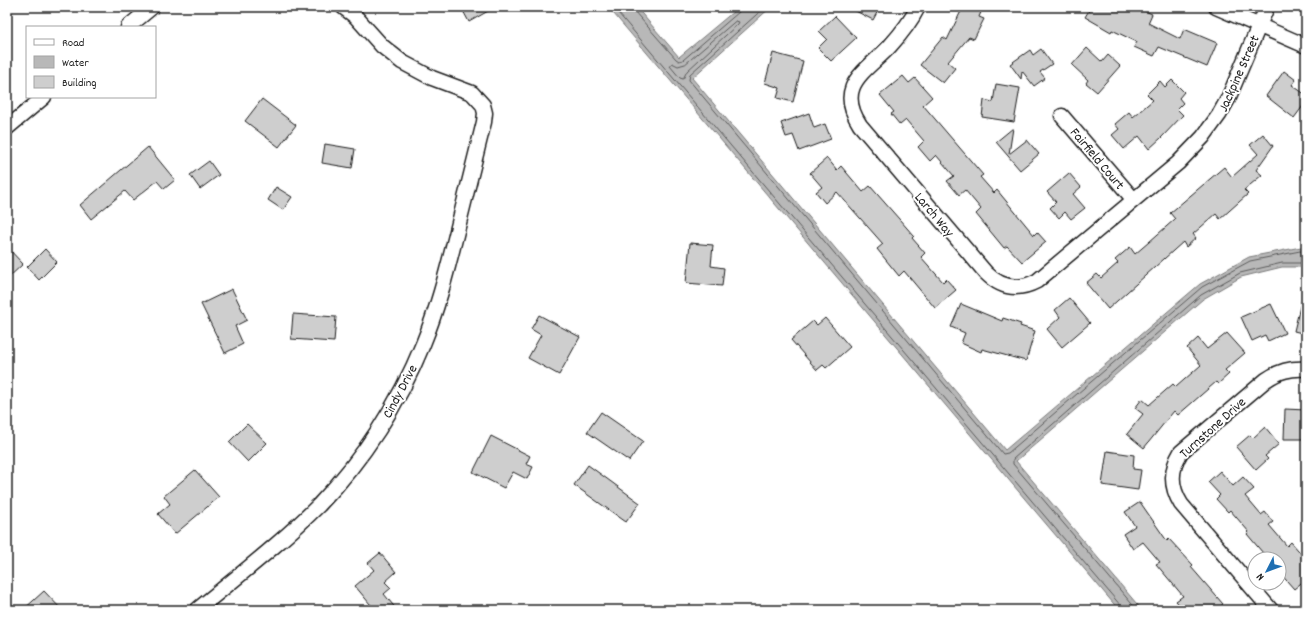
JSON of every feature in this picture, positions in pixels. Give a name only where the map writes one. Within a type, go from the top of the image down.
[{"type":"street","points":[[129,26],[152,7]]},
{"type":"street","name":"Cindy Drive","points":[[197,610],[291,532],[319,505],[359,457],[389,412],[408,378],[424,343],[437,307],[484,122],[485,113],[483,105],[472,93],[432,78],[402,62],[382,46],[356,17],[343,7]]},
{"type":"street","name":"Larch Way","points":[[918,7],[906,26],[889,47],[859,76],[852,89],[852,108],[860,125],[993,280],[1010,287],[1029,285],[1037,281],[1134,200]]},
{"type":"street","points":[[1216,7],[1306,46]]},
{"type":"street","name":"Jackpine Street","points":[[1134,200],[1191,151],[1215,120],[1228,99],[1267,7]]},
{"type":"street","points":[[7,128],[43,98]]},
{"type":"street","name":"Fairfield Court","points":[[1062,116],[1134,200]]},
{"type":"street","name":"Turnstone Drive","points":[[1271,610],[1182,504],[1173,488],[1173,469],[1181,452],[1266,380],[1281,371],[1290,369],[1306,370]]},
{"type":"water","points":[[608,7],[636,7],[679,57],[739,7],[771,7],[692,78],[1005,450],[1200,284],[1249,257],[1301,247],[1306,248],[1306,267],[1282,267],[1241,277],[1203,299],[1016,461],[1142,610],[1119,610]]},
{"type":"building","points":[[461,7],[495,7],[469,22]]},
{"type":"building","points":[[848,7],[880,7],[873,20]]},
{"type":"building","points":[[963,7],[983,7],[979,17],[984,19],[974,39],[969,37],[948,62],[955,68],[943,83],[920,65],[943,37],[947,40]]},
{"type":"building","points":[[1091,7],[1136,7],[1152,14],[1148,23],[1180,39],[1184,29],[1217,43],[1207,67],[1159,47],[1154,56],[1134,47],[1137,42],[1112,30],[1111,32],[1085,17]]},
{"type":"building","points":[[835,16],[856,38],[831,61],[818,48],[827,39],[819,31]]},
{"type":"building","points":[[1087,48],[1102,62],[1108,55],[1120,66],[1097,92],[1086,83],[1088,80],[1072,65]]},
{"type":"building","points":[[1041,49],[1052,64],[1040,72],[1045,78],[1034,86],[1022,71],[1021,79],[1010,64],[1030,50],[1033,55]]},
{"type":"building","points":[[773,53],[803,61],[793,102],[777,98],[780,88],[765,83]]},
{"type":"building","points":[[1284,71],[1296,80],[1292,85],[1306,95],[1306,102],[1294,118],[1266,96]]},
{"type":"building","points":[[903,76],[909,83],[915,78],[932,97],[923,105],[983,175],[980,177],[994,193],[997,190],[1034,235],[1037,232],[1046,242],[1022,262],[1007,246],[1004,248],[976,214],[981,209],[965,190],[959,195],[947,181],[954,176],[936,155],[930,161],[918,147],[924,141],[906,120],[900,125],[891,114],[894,112],[880,95]]},
{"type":"building","points":[[1172,80],[1184,92],[1179,98],[1183,103],[1177,109],[1183,115],[1149,149],[1139,136],[1124,149],[1112,135],[1119,129],[1115,124],[1129,112],[1133,117],[1153,100],[1147,94],[1160,81],[1165,87]]},
{"type":"building","points":[[996,84],[1020,88],[1014,122],[982,117],[984,100],[993,102]]},
{"type":"building","points":[[262,99],[296,125],[279,147],[245,121]]},
{"type":"building","points":[[809,113],[814,128],[825,124],[831,139],[799,151],[793,135],[786,137],[781,123]]},
{"type":"building","points":[[1013,128],[1009,154],[1027,140],[1039,154],[1020,170],[996,142]]},
{"type":"building","points":[[1263,134],[1273,146],[1256,170],[1262,175],[1244,190],[1248,194],[1220,219],[1216,214],[1193,234],[1196,238],[1186,247],[1183,242],[1108,309],[1086,283],[1097,274],[1101,278],[1118,263],[1115,260],[1130,247],[1135,254],[1175,219],[1170,213],[1224,167],[1232,177],[1258,154],[1250,145]]},
{"type":"building","points":[[325,144],[355,149],[352,168],[322,163]]},
{"type":"building","points":[[148,147],[175,180],[164,189],[157,181],[133,200],[125,191],[91,219],[80,205]]},
{"type":"building","points":[[827,158],[837,170],[841,166],[863,192],[870,186],[914,236],[912,238],[925,253],[921,257],[943,282],[946,279],[956,290],[935,308],[904,271],[899,276],[877,249],[883,244],[837,192],[825,203],[816,192],[822,187],[810,173]]},
{"type":"building","points":[[209,161],[219,175],[200,189],[190,175]]},
{"type":"building","points":[[1069,173],[1081,187],[1073,194],[1085,208],[1071,219],[1065,212],[1059,218],[1050,208],[1056,202],[1047,192]]},
{"type":"building","points":[[276,187],[292,197],[283,210],[268,200]]},
{"type":"building","points":[[690,243],[713,245],[711,266],[724,268],[722,286],[686,283]]},
{"type":"building","points":[[7,247],[23,264],[7,279]]},
{"type":"building","points":[[45,249],[57,262],[39,280],[27,267]]},
{"type":"building","points":[[232,289],[247,320],[235,326],[243,344],[225,353],[201,304]]},
{"type":"building","points":[[1069,298],[1090,323],[1062,347],[1047,329],[1060,317],[1055,310]]},
{"type":"building","points":[[1302,298],[1306,298],[1306,334],[1294,331]]},
{"type":"building","points":[[961,304],[1002,321],[1003,318],[1021,324],[1020,326],[1035,331],[1026,361],[982,349],[981,352],[961,343],[965,333],[951,327]]},
{"type":"building","points":[[1271,304],[1285,333],[1268,341],[1265,335],[1252,341],[1241,317]]},
{"type":"building","points":[[293,314],[336,317],[334,342],[291,339]]},
{"type":"building","points":[[539,315],[580,337],[559,375],[528,358],[541,335],[531,329]]},
{"type":"building","points":[[825,318],[850,347],[826,368],[823,365],[817,370],[791,340],[813,321],[817,325]]},
{"type":"building","points":[[1227,333],[1245,353],[1225,370],[1229,374],[1218,384],[1216,382],[1178,415],[1174,411],[1144,448],[1127,434],[1143,414],[1135,408],[1142,399],[1149,405],[1173,384],[1176,387],[1201,365],[1187,348],[1198,338],[1207,349]]},
{"type":"building","points":[[1285,409],[1306,410],[1306,439],[1284,439]]},
{"type":"building","points":[[601,412],[643,441],[629,461],[587,432]]},
{"type":"building","points":[[247,424],[267,443],[248,462],[229,442]]},
{"type":"building","points":[[1265,427],[1279,444],[1265,456],[1268,459],[1256,470],[1236,447],[1250,435],[1253,438]]},
{"type":"building","points":[[491,436],[530,456],[526,464],[533,467],[527,479],[513,472],[504,488],[473,472]]},
{"type":"building","points":[[1107,451],[1134,455],[1133,469],[1141,470],[1138,490],[1102,485]]},
{"type":"building","points":[[588,465],[640,503],[626,522],[574,485]]},
{"type":"building","points":[[195,470],[219,497],[175,534],[158,514],[170,504],[164,496]]},
{"type":"building","points":[[1220,471],[1233,486],[1243,477],[1254,489],[1245,496],[1261,515],[1265,512],[1273,522],[1269,525],[1287,546],[1291,542],[1306,559],[1306,579],[1294,589],[1287,581],[1287,551],[1261,551],[1247,534],[1249,532],[1230,510],[1228,512],[1216,499],[1220,495],[1208,482]]},
{"type":"building","points":[[1140,502],[1167,541],[1169,539],[1193,565],[1191,567],[1223,604],[1216,610],[1184,610],[1176,601],[1183,596],[1156,564],[1160,562],[1143,542],[1133,549],[1123,534],[1135,526],[1125,512]]},
{"type":"building","points":[[380,553],[396,572],[385,582],[391,588],[384,594],[397,610],[375,610],[355,586],[374,570],[368,563]]},
{"type":"building","points":[[44,591],[62,610],[23,610]]}]
